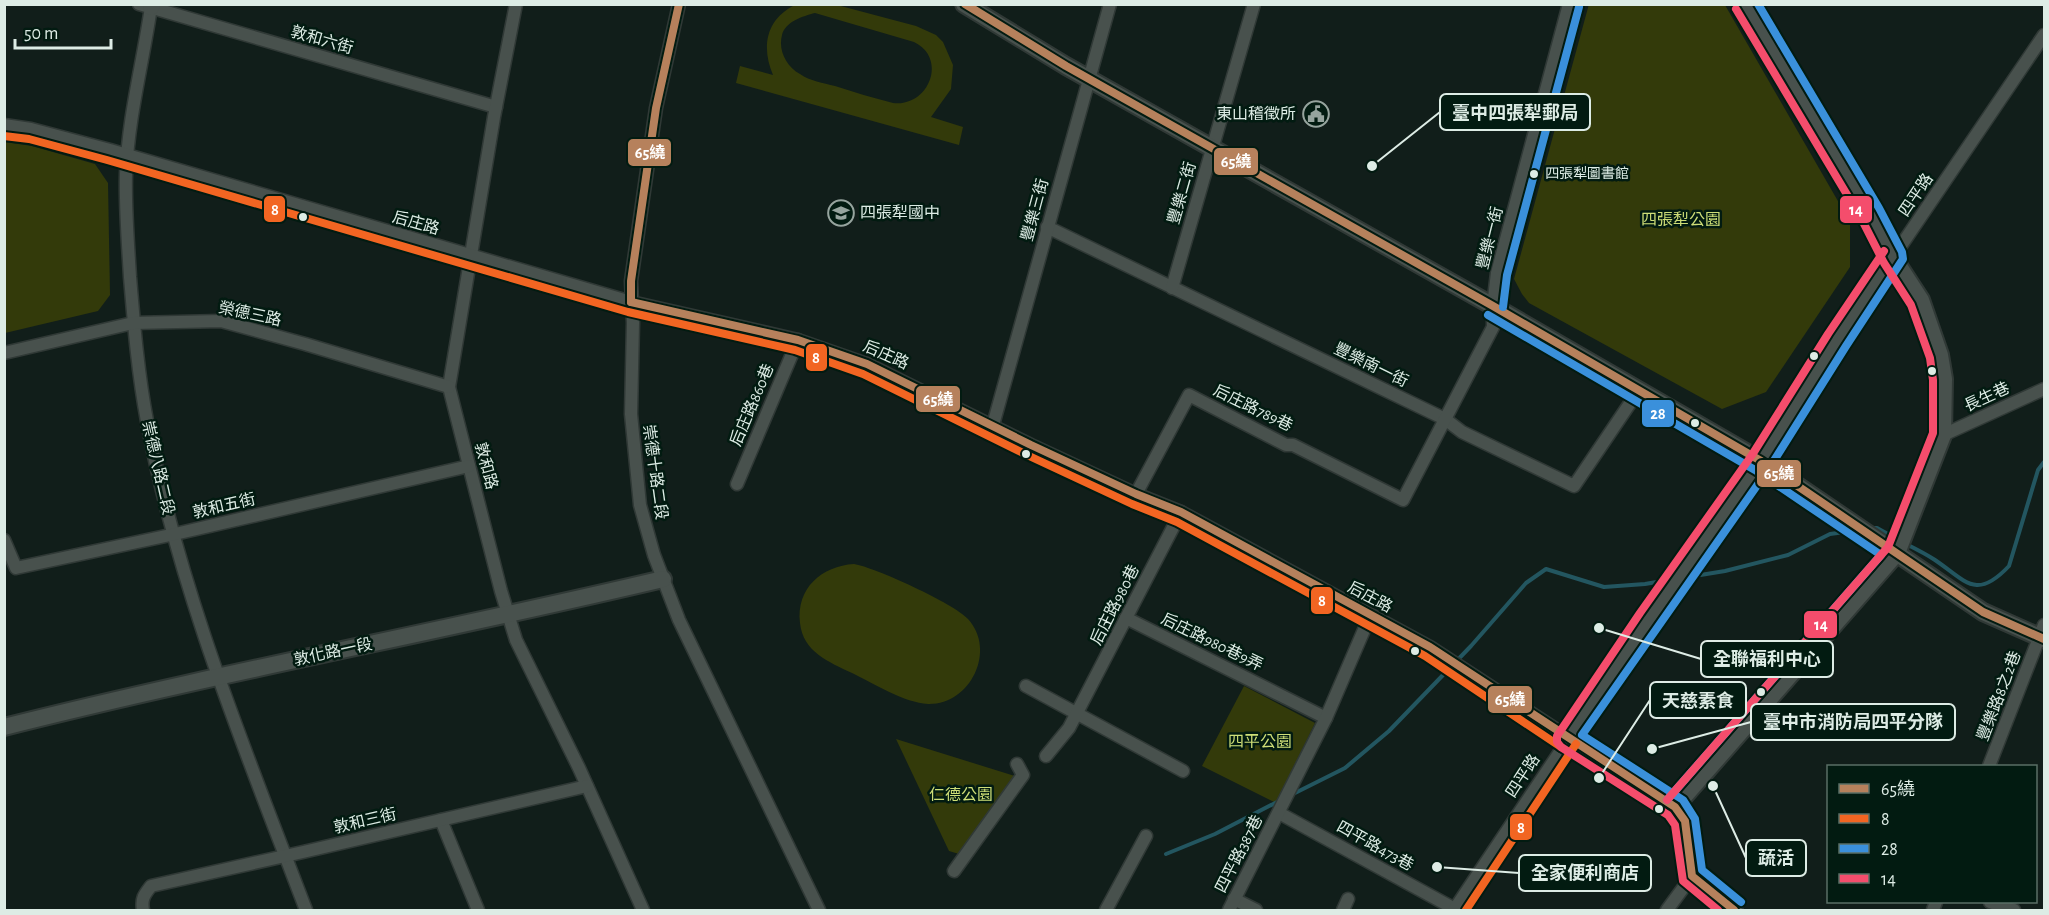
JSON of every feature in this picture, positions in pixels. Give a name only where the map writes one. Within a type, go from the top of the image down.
[{"type":"street","name":"敦和路","points":[[516,4],[496,107],[449,387],[516,640],[643,910]]},
{"type":"street","name":"崇德十路二段","points":[[679,4],[656,108],[631,281],[633,323],[631,414],[640,505],[654,555],[679,620],[819,910]]},
{"type":"street","points":[[964,4],[1761,461],[1983,612],[2043,634]]},
{"type":"street","name":"豐樂三街","points":[[993,425],[1110,4]]},
{"type":"street","name":"豐樂二街","points":[[1172,288],[1254,4]]},
{"type":"street","name":"豐樂一街","points":[[1403,500],[1493,327],[1497,273],[1569,4]]},
{"type":"street","points":[[1667,910],[1692,876],[1685,821],[1675,807],[1896,553],[1943,435],[1944,379],[1939,351],[1921,300],[1893,257],[1870,213],[1745,4]]},
{"type":"street","name":"敦和六街","points":[[147,5],[496,107]]},
{"type":"street","name":"崇德八路二段","points":[[147,5],[126,173],[133,323],[146,420],[177,547],[219,677],[306,910]]},
{"type":"street","name":"四平路","points":[[1454,910],[1648,619],[1761,461],[1836,340],[2044,35]]},
{"type":"street","name":"后庄路","points":[[4,125],[31,129],[128,155],[631,302],[798,340],[867,363],[1136,494],[1181,512],[1430,647],[1675,807]]},
{"type":"street","name":"豐樂南一街","points":[[1047,227],[1445,418],[1462,432],[1574,486],[1639,390]]},
{"type":"street","name":"榮德三路","points":[[4,353],[133,323],[221,321],[449,387]]},
{"type":"street","name":"后庄路860巷","points":[[737,484],[798,340]]},
{"type":"street","name":"長生巷","points":[[1943,435],[2044,389]]},
{"type":"street","name":"后庄路789巷","points":[[1136,494],[1189,395],[1286,445],[1293,445],[1403,500]]},
{"type":"street","name":"敦和五街","points":[[4,540],[16,568],[469,466]]},
{"type":"street","name":"后庄路980巷","points":[[1046,756],[1069,728],[1181,512]]},
{"type":"street","name":"敦化路一段","points":[[4,727],[110,700],[508,615],[663,579]]},
{"type":"street","name":"四平路387巷","points":[[1231,905],[1326,718],[1370,616]]},
{"type":"street","name":"后庄路980巷9弄","points":[[1126,618],[1326,718]]},
{"type":"street","name":"豐樂路8之2巷","points":[[1989,765],[2043,634]]},
{"type":"street","points":[[1026,686],[1183,771]]},
{"type":"street","points":[[954,871],[1023,775],[1017,764]]},
{"type":"street","name":"敦和三街","points":[[143,910],[141,903],[151,886],[586,786]]},
{"type":"street","name":"四平路473巷","points":[[1279,813],[1454,910]]},
{"type":"street","points":[[441,820],[478,910]]},
{"type":"street","points":[[1106,910],[1146,836]]},
{"type":"street","points":[[1692,876],[1734,910]]},
{"type":"street","points":[[1993,903],[2014,910]]},
{"type":"street","points":[[1231,905],[1256,910]]},
{"type":"green space","name":"四張犁公園","points":[[1589,4],[1725,5],[1850,222],[1850,267],[1766,392],[1722,409],[1529,303],[1514,279]]},
{"type":"green space","points":[[795,5],[837,5],[916,26],[936,35],[943,42],[953,65],[951,89],[931,117],[963,127],[959,145],[736,83],[740,66],[773,75],[769,65],[767,44],[772,26],[785,11]],"holes":[[[815,13],[914,42],[924,49],[930,59],[932,69],[930,80],[916,97],[906,102],[893,103],[817,82],[804,76],[795,71],[787,62],[781,46],[782,35],[787,26]]]},
{"type":"green space","points":[[5,142],[32,146],[95,164],[108,183],[110,295],[98,311],[5,333]]},
{"type":"green space","points":[[854,564],[914,587],[948,604],[968,619],[976,632],[980,646],[979,660],[975,674],[956,696],[943,702],[928,704],[909,700],[835,665],[818,655],[806,642],[800,623],[800,610],[807,589],[822,574]]},
{"type":"green space","name":"四平公園","points":[[1244,686],[1315,723],[1276,803],[1202,766]]},
{"type":"green space","name":"仁德公園","points":[[896,739],[1018,777],[959,854],[949,851]]},
{"type":"waterway","points":[[1906,544],[1971,584],[1988,583],[2009,566],[2038,470],[2044,462]]},
{"type":"waterway","points":[[1871,528],[1877,528],[1897,539]]},
{"type":"waterway","points":[[1682,578],[1725,571],[1788,555],[1830,534],[1852,531]]},
{"type":"waterway","points":[[1291,795],[1345,768],[1389,731],[1471,646],[1526,583],[1546,569],[1604,587],[1674,579]]},
{"type":"waterway","points":[[1166,854],[1215,834],[1279,801]]},
{"type":"transit line","name":"65繞","points":[[631,302],[631,281],[656,108],[679,4]]},
{"type":"transit line","name":"65繞","points":[[965,4],[1066,66],[1493,306],[1761,461],[1983,612],[2044,639]]},
{"type":"transit line","name":"28","points":[[1741,902],[1702,870],[1695,819],[1683,800],[1582,735],[1770,467],[1903,259],[1902,252],[1879,208],[1758,4]]},
{"type":"transit line","name":"28","points":[[1503,307],[1507,275],[1579,7]]},
{"type":"transit line","name":"14","points":[[1667,800],[1888,547],[1933,433],[1933,380],[1930,358],[1911,305],[1884,263],[1861,218],[1736,9]]},
{"type":"transit line","name":"8","points":[[4,136],[29,139],[107,160],[628,312],[795,350],[863,374],[1027,455],[1132,504],[1177,522],[1425,656],[1561,747]]},
{"type":"transit line","name":"14","points":[[1718,910],[1683,881],[1675,825],[1668,815],[1561,747],[1557,742],[1557,736],[1640,613],[1752,455],[1828,334],[1884,251]]},
{"type":"transit line","name":"65繞","points":[[631,302],[798,340],[867,364],[1031,445],[1136,494],[1181,512],[1430,647],[1675,807],[1685,821],[1692,876],[1734,910]]},
{"type":"transit line","name":"28","points":[[1488,315],[1755,470],[1881,555],[1667,800]]},
{"type":"transit line","name":"8","points":[[1466,910],[1576,744]]},
{"type":"place","name":"東山稽徵所","points":[[1316,114]]},
{"type":"place","name":"臺中四張犁郵局","points":[[1372,166]]},
{"type":"place","name":"四張犁圖書館","points":[[1534,174]]},
{"type":"place","name":"四張犁國中","points":[[841,213]]},
{"type":"place","name":"全聯福利中心","points":[[1599,628]]},
{"type":"place","name":"臺中市消防局四平分隊","points":[[1652,749]]},
{"type":"place","name":"天慈素食","points":[[1599,778]]},
{"type":"place","name":"蔬活","points":[[1713,786]]},
{"type":"place","name":"全家便利商店","points":[[1437,867]]}]
